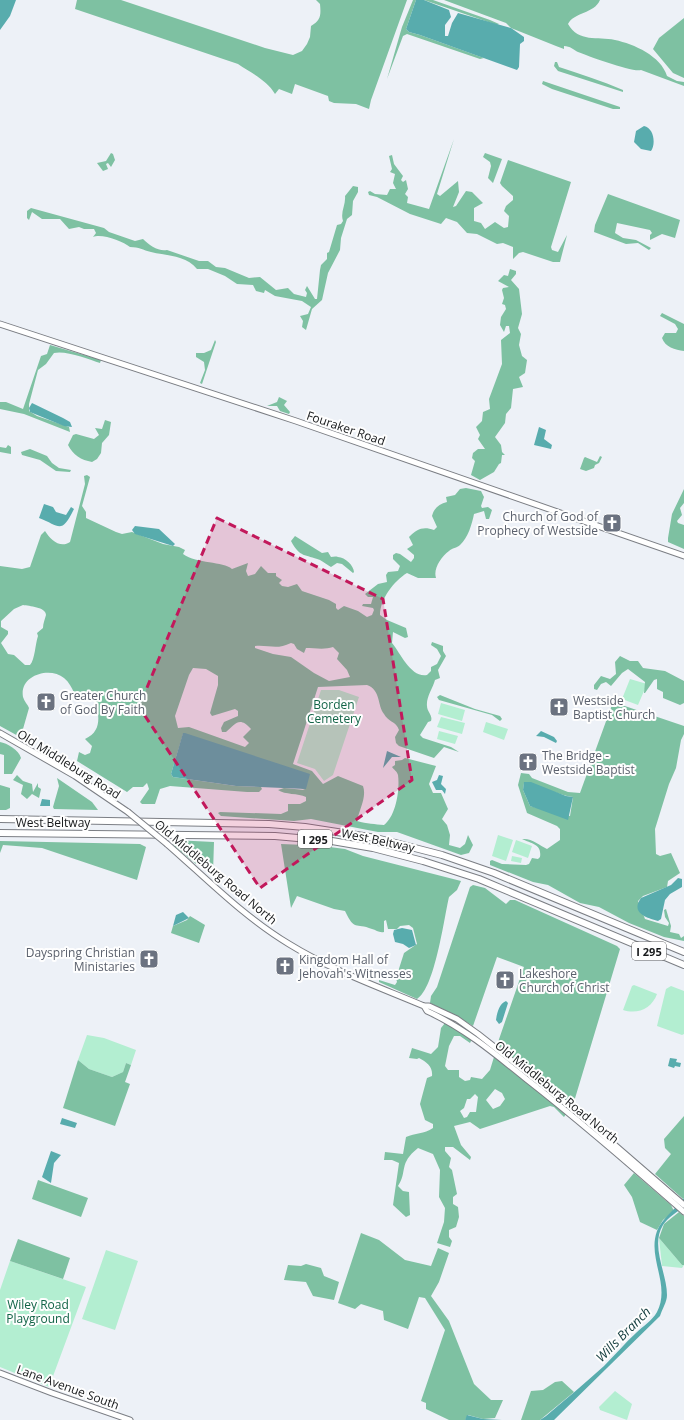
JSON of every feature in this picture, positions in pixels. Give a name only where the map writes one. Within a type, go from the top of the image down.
[{"type":"highway","name":"West Beltway","points":[[0,820],[269,824],[304,827],[376,838],[422,849],[487,871],[684,952]]},
{"type":"highway","name":"West Beltway","points":[[0,833],[275,836],[332,841],[373,848],[424,861],[478,879],[684,966]]},
{"type":"main road","name":"Fouraker Road","points":[[0,324],[296,421],[684,556]]},
{"type":"main road","name":"Old Middleburg Road","points":[[0,733],[75,776],[128,812]]},
{"type":"main road","name":"Old Middleburg Road North","points":[[128,812],[253,919],[285,942],[333,967],[424,1006],[427,1011],[470,1035],[524,1073],[573,1109],[673,1199]]},
{"type":"main road","name":"Old Middleburg Road North","points":[[524,1073],[673,1199]]},
{"type":"main road","points":[[673,1199],[684,1204]]},
{"type":"main road","points":[[673,1199],[684,1212]]},
{"type":"main road","name":"Lane Avenue South","points":[[0,1373],[52,1394],[130,1420]]},
{"type":"highlighted area","points":[[217,518],[383,599],[412,780],[260,888],[139,707]]},
{"type":"green space","points":[[77,0],[121,0],[265,48],[293,55],[302,51],[307,44],[310,37],[311,26],[317,22],[320,17],[320,4],[316,0],[407,0],[369,109],[356,104],[334,103],[329,101],[328,96],[295,84],[292,94],[279,89],[275,94],[268,85],[238,64],[75,9]]},
{"type":"green space","points":[[413,0],[416,0],[406,29],[409,32],[484,58],[480,59],[407,34],[403,36],[387,79],[402,27]]},
{"type":"green space","points":[[424,0],[433,0],[499,24],[497,25]]},
{"type":"green space","points":[[444,0],[600,0],[597,5],[589,11],[571,20],[568,24],[572,30],[577,34],[589,38],[615,40],[630,44],[646,52],[659,62],[667,76],[677,81],[684,82],[684,86],[641,70],[621,67],[600,60],[578,52],[572,48],[564,46],[564,49],[511,28],[506,23]]},
{"type":"green space","points":[[684,18],[684,78],[673,73],[653,49],[659,38]]},
{"type":"green space","points":[[555,62],[557,62],[559,67],[623,90],[623,92],[558,71],[554,66]]},
{"type":"green space","points":[[543,81],[620,107],[620,109],[613,109],[552,89],[542,84]]},
{"type":"green space","points":[[454,139],[437,194],[440,196],[458,181],[459,192],[453,207],[456,206],[466,191],[472,192],[483,203],[474,208],[474,221],[481,223],[485,229],[495,222],[504,228],[508,227],[509,216],[504,211],[506,206],[513,200],[513,196],[500,183],[508,160],[571,182],[551,247],[552,250],[558,252],[567,235],[560,262],[553,262],[523,252],[519,253],[513,259],[513,247],[503,243],[497,244],[477,234],[467,233],[457,222],[446,218],[441,224],[410,214],[377,197],[369,195],[368,192],[370,191],[375,194],[387,195],[390,189],[396,189],[393,183],[395,174],[390,172],[392,169],[389,156],[392,155],[394,164],[403,176],[401,180],[403,182],[406,180],[408,189],[405,194],[408,197],[407,203],[429,209]]},
{"type":"green space","points":[[111,153],[113,154],[115,160],[111,167],[108,163],[106,164],[108,169],[103,171],[97,163],[106,161]]},
{"type":"green space","points":[[485,153],[502,159],[493,183],[488,178],[491,166],[490,162],[483,157]]},
{"type":"green space","points":[[353,186],[358,187],[358,192],[353,201],[352,215],[347,219],[341,238],[340,250],[328,273],[322,300],[312,309],[306,330],[302,327],[303,321],[300,316],[308,314],[311,307],[302,301],[275,296],[265,290],[264,293],[256,291],[253,285],[237,284],[225,276],[208,269],[197,269],[193,264],[176,257],[130,247],[117,240],[106,237],[93,237],[96,233],[94,229],[84,229],[79,227],[69,229],[60,219],[42,219],[32,212],[29,220],[27,218],[27,211],[31,208],[104,228],[109,232],[135,241],[143,239],[157,249],[167,250],[199,261],[208,261],[216,267],[225,268],[249,278],[260,277],[276,290],[288,288],[294,294],[306,297],[307,293],[305,290],[307,286],[315,299],[317,299],[321,265],[327,259],[327,253],[329,252],[337,225],[341,224],[343,221],[342,215],[345,196]]},
{"type":"green space","points":[[608,194],[680,220],[675,238],[662,234],[650,240],[650,235],[652,233],[650,230],[617,223],[615,233],[623,238],[636,240],[651,248],[649,250],[638,243],[626,244],[594,232],[595,225]]},
{"type":"green space","points":[[510,269],[516,271],[516,274],[511,280],[519,289],[522,314],[518,328],[521,334],[519,345],[522,356],[527,360],[525,373],[519,377],[523,387],[513,389],[511,408],[506,414],[505,423],[495,437],[501,445],[502,452],[505,455],[502,455],[501,463],[494,472],[480,480],[471,475],[475,461],[472,458],[473,453],[478,449],[485,449],[478,439],[480,435],[476,427],[482,421],[483,412],[490,409],[489,399],[502,364],[501,340],[510,333],[509,326],[506,326],[504,332],[500,325],[501,317],[506,309],[505,305],[502,304],[504,298],[502,290],[503,288],[509,287],[498,281],[504,275],[508,276]]},
{"type":"green space","points":[[662,313],[684,324],[684,351],[671,348],[663,341],[662,338],[665,333],[676,333],[678,329],[675,324],[660,316]]},
{"type":"green space","points":[[215,340],[216,342],[202,384],[200,383],[205,370],[204,362],[196,357],[196,353],[204,353],[211,350]]},
{"type":"green space","points":[[50,345],[101,360],[100,363],[84,357],[59,352],[54,353],[46,364],[38,370],[29,404],[29,411],[37,416],[69,427],[70,432],[24,414],[0,409],[0,402],[6,402],[23,409],[41,356],[47,354]]},
{"type":"green space","points":[[279,397],[287,401],[284,405],[290,412],[289,414],[280,411],[277,406],[267,406],[277,402]]},
{"type":"green space","points":[[105,420],[111,422],[109,435],[102,443],[101,453],[97,459],[92,462],[84,460],[70,449],[68,445],[73,435],[76,434],[94,439],[99,435],[95,428],[102,429]]},
{"type":"green space","points":[[8,445],[11,447],[11,454],[0,452],[0,447],[6,448]]},
{"type":"green space","points":[[30,449],[47,456],[52,463],[59,468],[71,470],[70,472],[56,471],[40,460],[22,455],[21,452]]},
{"type":"green space","points":[[600,456],[602,457],[599,463],[595,465],[594,468],[586,471],[580,469],[585,457],[597,462]]},
{"type":"green space","points":[[87,475],[90,477],[82,506],[86,512],[86,518],[122,534],[132,532],[163,544],[179,547],[185,550],[183,554],[195,559],[228,566],[232,569],[248,563],[246,571],[248,576],[255,574],[261,566],[268,573],[276,573],[276,576],[282,580],[279,583],[282,586],[288,587],[297,584],[302,591],[329,600],[336,604],[336,608],[338,610],[344,606],[358,611],[367,617],[372,615],[374,610],[373,608],[362,606],[363,604],[371,604],[373,597],[368,597],[365,594],[378,584],[387,582],[386,575],[388,572],[398,571],[400,566],[393,559],[393,555],[396,553],[400,554],[411,562],[414,558],[414,555],[407,549],[413,545],[409,537],[420,529],[427,528],[434,530],[437,527],[432,516],[437,507],[447,502],[446,497],[455,495],[460,489],[466,488],[481,491],[484,497],[481,506],[482,508],[488,507],[492,510],[489,519],[486,519],[484,511],[474,514],[469,531],[463,542],[459,546],[450,550],[438,563],[435,575],[436,578],[418,578],[407,573],[402,576],[385,597],[382,603],[380,615],[387,620],[406,628],[408,637],[405,638],[393,632],[392,643],[411,669],[416,673],[427,675],[431,671],[431,667],[437,664],[441,656],[437,649],[431,645],[432,642],[443,646],[443,651],[446,656],[438,670],[440,678],[435,680],[427,703],[431,721],[428,722],[420,735],[423,738],[451,747],[459,752],[444,747],[434,758],[399,746],[396,743],[395,737],[399,730],[398,727],[386,717],[375,690],[367,685],[318,687],[293,764],[312,771],[323,784],[338,776],[363,786],[364,795],[357,821],[384,825],[392,816],[398,795],[398,775],[392,767],[395,765],[395,761],[405,758],[436,766],[429,784],[433,793],[441,793],[448,809],[442,819],[447,825],[450,835],[449,845],[460,848],[465,844],[468,835],[473,845],[469,853],[461,855],[397,832],[378,832],[311,819],[294,821],[221,816],[218,813],[281,814],[288,811],[288,804],[300,804],[306,801],[306,797],[284,793],[278,790],[284,788],[305,790],[183,734],[171,774],[173,777],[236,786],[261,787],[262,789],[259,792],[247,792],[170,786],[160,789],[155,804],[142,804],[140,802],[149,789],[147,783],[143,787],[133,787],[127,792],[77,761],[79,752],[85,755],[90,753],[92,746],[85,739],[97,728],[98,713],[96,701],[90,696],[74,693],[67,681],[58,674],[44,673],[31,678],[26,683],[23,689],[23,697],[29,708],[20,737],[0,726],[0,566],[22,569],[30,567],[41,535],[45,531],[52,540],[59,544],[66,544],[70,542],[85,484],[84,476]],"holes":[[[23,605],[33,606],[43,610],[46,615],[43,628],[37,633],[38,636],[34,656],[30,665],[25,665],[14,655],[8,654],[1,643],[8,634],[8,631],[1,627],[1,621],[14,609]],[[291,643],[294,644],[297,649],[304,653],[306,648],[323,649],[333,647],[339,653],[337,659],[347,670],[350,677],[329,681],[314,673],[291,657],[273,654],[255,648],[255,646],[277,647]],[[193,668],[206,669],[218,676],[218,685],[210,713],[212,716],[235,709],[238,711],[238,716],[224,722],[221,728],[222,732],[226,732],[235,724],[240,722],[247,725],[251,729],[243,737],[249,743],[245,747],[189,727],[178,728],[175,716],[189,675]]]},
{"type":"green space","points":[[684,489],[684,503],[680,508],[682,515],[677,521],[678,523],[684,525],[684,549],[668,542],[668,538],[672,514]]},
{"type":"green space","points":[[295,536],[322,553],[328,552],[331,557],[343,558],[351,565],[354,572],[353,573],[342,564],[337,563],[331,567],[320,560],[300,553],[291,541]]},
{"type":"green space","points":[[620,656],[630,661],[638,661],[643,668],[665,671],[684,681],[684,703],[680,705],[663,698],[663,692],[657,689],[657,679],[654,680],[644,693],[645,682],[628,669],[622,673],[611,686],[606,682],[601,684],[597,690],[594,689],[594,685],[601,676],[610,679],[616,674],[615,662]]},
{"type":"green space","points":[[630,679],[647,684],[638,705],[622,699]]},
{"type":"green space","name":"Borden Cemetery","points":[[321,690],[339,690],[359,697],[333,775],[324,781],[315,769],[297,763]]},
{"type":"green space","points":[[440,695],[475,709],[500,716],[502,719],[500,721],[492,715],[439,700],[437,697]]},
{"type":"green space","points":[[613,702],[684,726],[684,734],[681,740],[676,768],[669,784],[655,829],[656,854],[660,856],[671,853],[680,873],[668,881],[667,887],[643,896],[638,901],[645,919],[668,926],[669,923],[665,917],[664,910],[666,909],[671,926],[670,932],[679,934],[681,938],[684,936],[684,941],[664,937],[629,923],[599,907],[580,903],[548,885],[533,882],[490,865],[490,861],[492,860],[502,864],[526,865],[529,864],[532,858],[538,859],[540,857],[540,853],[538,847],[533,843],[522,839],[532,841],[547,849],[560,840],[560,829],[557,826],[527,813],[518,785],[521,773],[529,774],[532,778],[568,792],[580,793]],"holes":[[[524,783],[573,797],[570,816],[530,806],[523,790]]]},
{"type":"green space","points":[[441,703],[465,710],[462,721],[438,714]]},
{"type":"green space","points":[[441,717],[465,723],[462,734],[437,727]]},
{"type":"green space","points":[[486,722],[508,729],[504,740],[483,732]]},
{"type":"green space","points":[[439,731],[458,736],[455,744],[437,739]]},
{"type":"green space","points":[[0,742],[12,747],[20,755],[21,758],[12,774],[4,774],[4,755],[0,754]]},
{"type":"green space","points":[[17,775],[23,781],[32,784],[33,792],[38,783],[38,787],[41,789],[39,798],[32,794],[27,799],[21,794],[23,785],[13,780]]},
{"type":"green space","points":[[57,778],[92,802],[98,810],[54,809],[53,807],[59,786]]},
{"type":"green space","points":[[0,785],[10,788],[10,808],[6,810],[0,810]]},
{"type":"green space","points":[[498,835],[513,840],[506,861],[492,856]]},
{"type":"green space","points":[[173,840],[214,842],[213,873],[201,863],[196,864],[173,845]]},
{"type":"green space","points":[[516,840],[532,846],[528,858],[512,852]]},
{"type":"green space","points":[[0,841],[140,844],[146,847],[137,880],[42,848],[3,845],[0,853]]},
{"type":"green space","points":[[281,844],[306,845],[314,849],[322,846],[345,849],[363,856],[461,881],[457,890],[449,897],[434,967],[429,981],[417,999],[379,982],[379,980],[395,985],[397,982],[396,978],[404,953],[417,944],[413,928],[409,925],[400,926],[397,929],[388,929],[386,920],[384,921],[384,932],[379,932],[353,924],[345,911],[334,909],[297,896],[291,908]]},
{"type":"green space","points":[[512,856],[522,858],[521,863],[511,861]]},
{"type":"green space","points":[[473,885],[485,888],[506,904],[510,900],[515,900],[617,946],[620,949],[573,1105],[497,1045],[524,967],[497,957],[473,1026],[455,1015],[430,1003],[431,996],[437,987],[470,887]]},
{"type":"green space","points":[[190,916],[205,925],[199,943],[171,933],[173,926],[187,920]]},
{"type":"green space","points":[[634,985],[657,994],[655,999],[648,1007],[639,1011],[634,1012],[623,1010],[632,986]]},
{"type":"green space","points":[[671,986],[684,991],[684,1034],[682,1035],[657,1026],[666,989]]},
{"type":"green space","points":[[445,1023],[472,1039],[470,1043],[460,1036],[454,1036],[449,1046],[445,1066],[448,1070],[459,1070],[459,1077],[465,1081],[470,1080],[471,1077],[482,1079],[490,1070],[494,1057],[566,1114],[564,1117],[554,1107],[550,1106],[480,1129],[470,1122],[454,1126],[461,1145],[471,1157],[470,1160],[453,1147],[445,1147],[445,1151],[451,1158],[449,1167],[452,1170],[457,1194],[453,1197],[453,1204],[458,1207],[459,1217],[456,1227],[449,1230],[449,1237],[452,1241],[450,1247],[437,1243],[444,1222],[445,1208],[439,1197],[440,1170],[433,1154],[418,1148],[406,1163],[403,1176],[398,1186],[403,1191],[409,1192],[410,1215],[406,1217],[393,1205],[399,1163],[392,1160],[384,1160],[385,1152],[403,1154],[406,1137],[433,1128],[433,1124],[425,1120],[420,1104],[427,1078],[432,1076],[432,1070],[427,1063],[419,1058],[409,1058],[412,1048],[431,1054],[438,1047],[441,1028]],"holes":[[[495,1089],[502,1093],[505,1099],[500,1106],[493,1109],[486,1100]],[[475,1094],[478,1097],[476,1112],[470,1112],[467,1117],[464,1118],[460,1111],[464,1108],[467,1099],[470,1099]]]},
{"type":"green space","points":[[87,1035],[104,1038],[136,1050],[131,1065],[126,1063],[123,1072],[112,1077],[89,1069],[78,1060]]},
{"type":"green space","points":[[78,1060],[89,1069],[112,1077],[123,1072],[126,1063],[131,1065],[125,1082],[130,1084],[115,1126],[63,1108]]},
{"type":"green space","points":[[684,1116],[683,1199],[655,1174],[671,1154],[665,1148],[664,1139]]},
{"type":"green space","points":[[634,1173],[671,1205],[674,1211],[663,1220],[657,1230],[640,1222],[632,1197],[624,1185]]},
{"type":"green space","points":[[38,1180],[88,1198],[81,1217],[32,1199]]},
{"type":"green space","points":[[679,1212],[684,1216],[684,1265],[682,1265],[659,1238],[664,1224]]},
{"type":"green space","points":[[361,1233],[379,1240],[405,1260],[431,1266],[438,1248],[449,1253],[439,1282],[431,1296],[449,1321],[474,1384],[491,1400],[503,1400],[495,1418],[483,1419],[468,1415],[465,1420],[449,1420],[426,1409],[426,1403],[421,1401],[445,1330],[425,1298],[419,1297],[408,1329],[384,1320],[383,1311],[361,1304],[355,1309],[338,1303]]},
{"type":"green space","points":[[659,1238],[682,1265],[684,1265],[682,1268],[662,1266]]},
{"type":"green space","points":[[18,1239],[70,1258],[63,1279],[10,1261]]},
{"type":"green space","points":[[106,1250],[138,1261],[115,1330],[82,1319]]},
{"type":"green space","name":"Wiley Road Playground","points":[[10,1261],[86,1287],[49,1387],[0,1367],[0,1290]]},
{"type":"green space","points":[[306,1264],[321,1268],[324,1276],[339,1282],[334,1300],[313,1296],[306,1282],[284,1280],[288,1265],[301,1266]]},
{"type":"green space","points":[[562,1381],[574,1392],[540,1420],[521,1420],[531,1391],[543,1390],[555,1382]]},
{"type":"green space","points":[[615,1391],[632,1404],[627,1420],[600,1410],[599,1407]]},
{"type":"water","points":[[0,0],[16,0],[10,16],[0,30]]},
{"type":"water","points":[[416,0],[424,0],[449,10],[451,17],[445,25],[445,36],[448,36],[452,23],[458,13],[511,28],[524,37],[524,41],[520,44],[519,67],[517,70],[409,32],[406,29]]},
{"type":"water","points":[[644,126],[647,127],[652,133],[654,141],[651,151],[641,149],[634,142],[636,131]]},
{"type":"water","points":[[32,403],[70,422],[72,427],[64,426],[30,412],[29,408]]},
{"type":"water","points":[[539,427],[546,430],[544,439],[552,445],[551,449],[534,445]]},
{"type":"water","points":[[44,504],[53,507],[56,512],[66,515],[71,507],[74,509],[70,517],[63,525],[56,526],[39,518]]},
{"type":"water","points":[[135,526],[159,529],[175,544],[173,546],[135,534],[132,530]]},
{"type":"water","points":[[541,731],[554,737],[557,741],[556,743],[544,737],[536,736]]},
{"type":"water","points":[[183,733],[310,774],[306,789],[236,786],[173,777],[171,774]]},
{"type":"water","points":[[387,751],[401,757],[392,757],[383,768]]},
{"type":"water","points":[[439,775],[443,776],[441,784],[446,789],[445,794],[442,790],[436,790],[432,782],[437,780]]},
{"type":"water","points":[[524,782],[531,782],[566,796],[573,797],[568,820],[530,806],[523,790]]},
{"type":"water","points":[[42,799],[50,800],[50,806],[40,806]]},
{"type":"water","points":[[678,878],[682,879],[682,887],[670,894],[665,900],[661,919],[658,921],[641,914],[637,908],[641,898],[671,885]]},
{"type":"water","points":[[183,912],[189,918],[173,926],[176,915]]},
{"type":"water","points":[[402,928],[412,930],[416,945],[409,948],[403,944],[395,942],[393,934],[394,930]]},
{"type":"water","points":[[506,1001],[508,1003],[502,1022],[499,1024],[496,1020],[498,1012],[500,1006]]},
{"type":"water","points":[[670,1058],[677,1059],[676,1062],[681,1063],[680,1067],[675,1066],[674,1068],[668,1066]]},
{"type":"water","points":[[62,1118],[77,1123],[75,1128],[60,1124]]},
{"type":"water","points":[[51,1151],[61,1155],[54,1163],[51,1183],[42,1177]]},
{"type":"water","name":"Wills Branch","points":[[684,1198],[684,1206],[665,1222],[659,1233],[658,1242],[660,1260],[667,1295],[660,1316],[554,1420],[540,1420],[604,1366],[639,1330],[650,1321],[657,1312],[661,1302],[662,1292],[655,1251],[657,1231],[662,1222]]},
{"type":"water","points":[[467,1415],[483,1419],[502,1420],[465,1420]]},
{"type":"place","name":"Church of God of Prophecy of Westside","points":[[612,523]]},
{"type":"place","name":"Greater Church of God By Faith","points":[[46,702]]},
{"type":"place","name":"Westside Baptist Church","points":[[559,707]]},
{"type":"place","name":"The Bridge - Westside Baptist","points":[[528,762]]},
{"type":"place","name":"Dayspring Christian Ministaries","points":[[149,959]]},
{"type":"place","name":"Kingdom Hall of Jehovah's Witnesses","points":[[285,966]]},
{"type":"place","name":"Lakeshore Church of Christ","points":[[505,980]]}]
